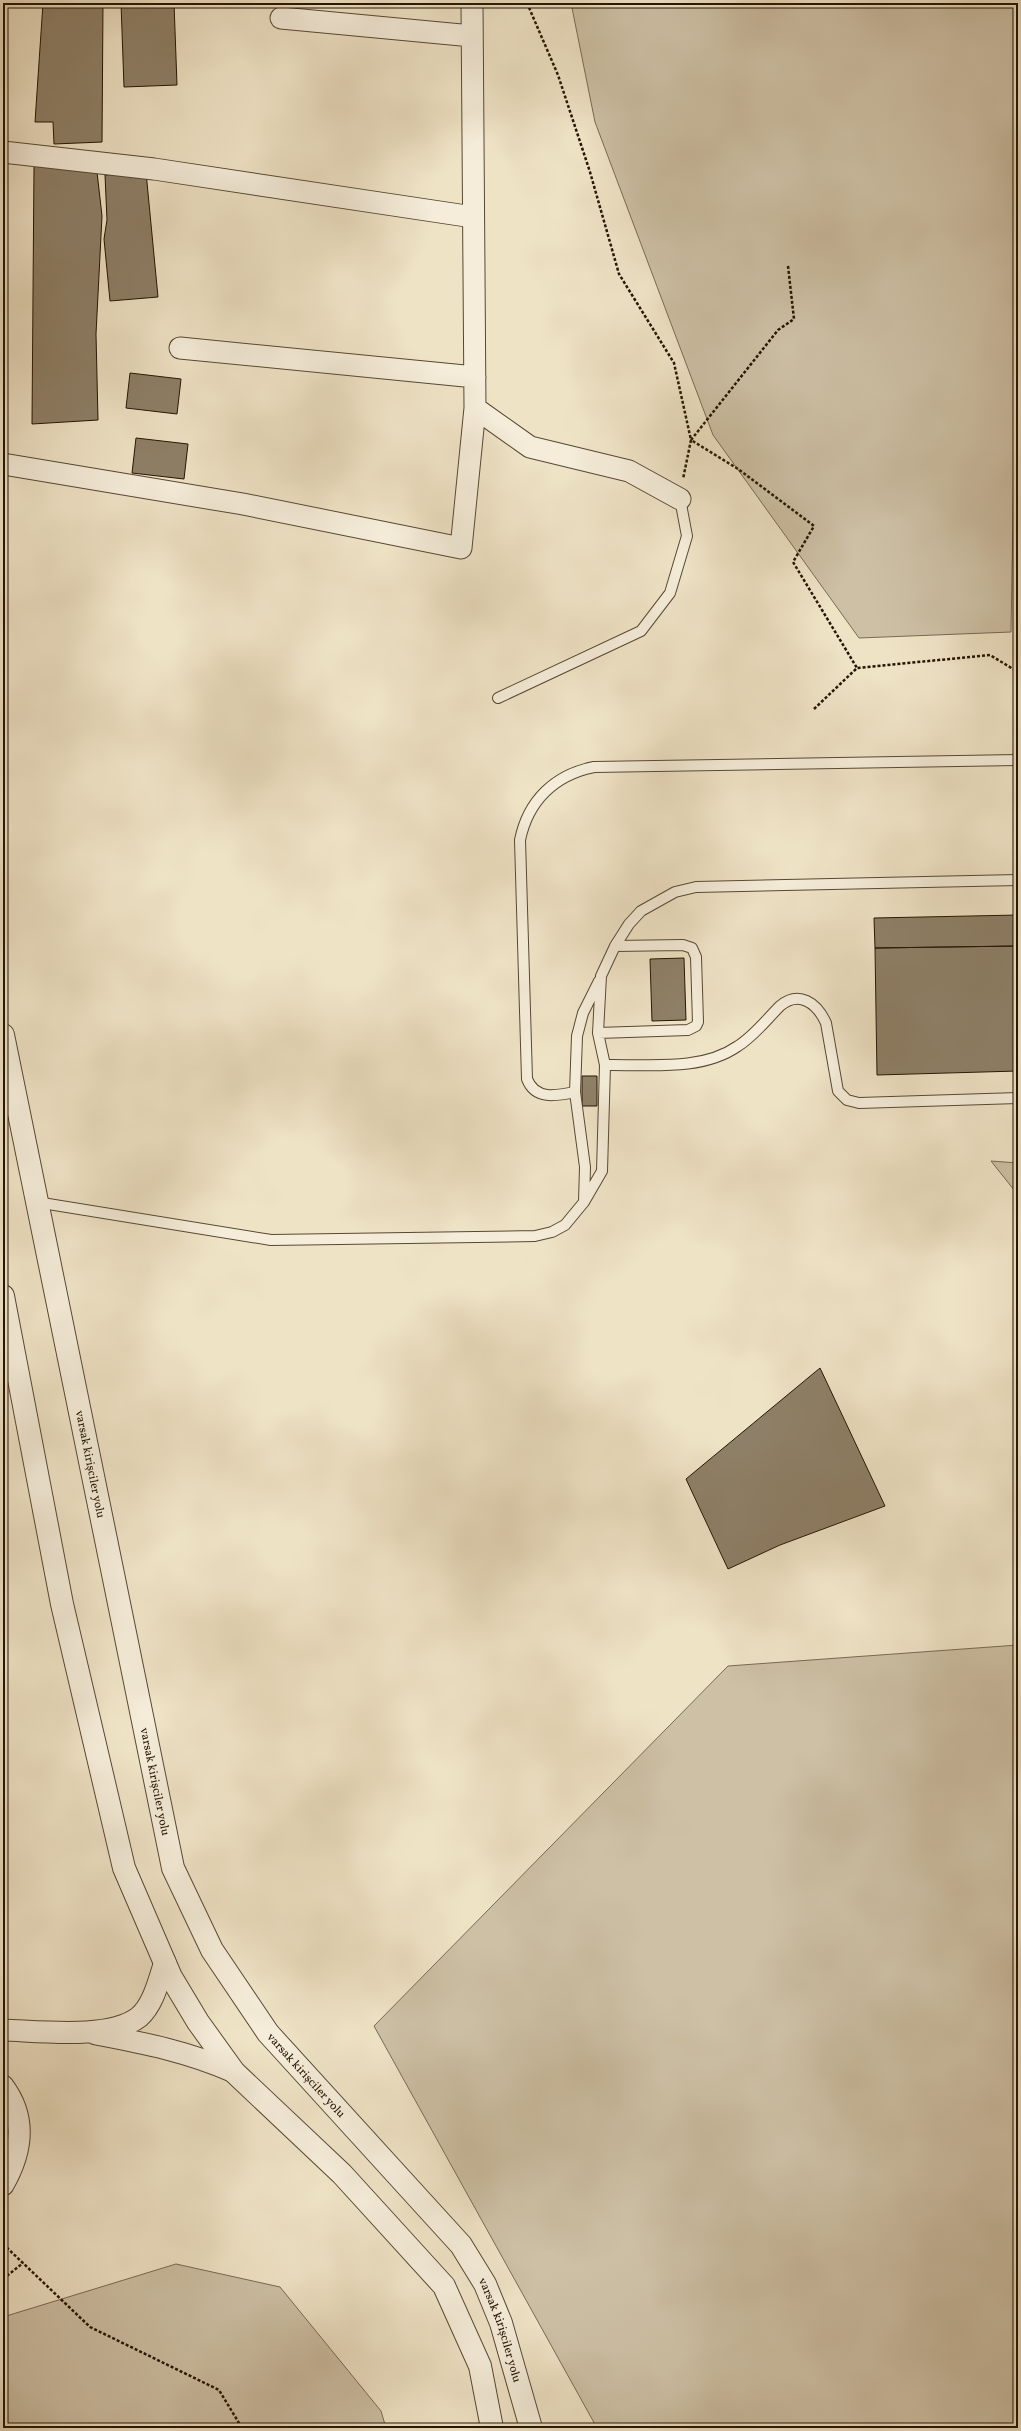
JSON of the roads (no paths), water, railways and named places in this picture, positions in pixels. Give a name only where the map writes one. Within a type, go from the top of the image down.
[{"type":"street","points":[[3,464],[243,504],[461,548],[475,408],[472,3]]},
{"type":"street","points":[[281,18],[472,36]]},
{"type":"street","points":[[3,152],[154,169],[473,217]]},
{"type":"street","points":[[180,348],[475,376]]},
{"type":"street","points":[[475,408],[530,447],[629,470],[680,499]]},
{"type":"street","name":"varsak kirişciler yolu","points":[[3,1034],[36,1202],[173,1868],[212,1950],[268,2033],[461,2245],[485,2284],[501,2323],[531,2428]]},
{"type":"street","points":[[3,1296],[62,1604],[124,1868],[165,1962],[198,2022],[234,2072],[342,2174],[444,2286],[480,2366],[492,2428]]},
{"type":"street","points":[[84,2032],[112,2028],[139,2017],[152,1999],[165,1962]]},
{"type":"street","points":[[3,2030],[84,2032],[163,2047],[203,2058],[234,2072]]},
{"type":"street","points":[[3,2086],[18,2116],[20,2141],[14,2165],[3,2185]]},
{"type":"lane","points":[[498,698],[641,631],[670,593],[687,536],[680,499]]},
{"type":"lane","points":[[575,1092],[558,1095],[542,1094],[532,1089],[527,1079],[519,848],[522,828],[532,806],[550,786],[578,771],[594,767],[1018,760]]},
{"type":"lane","points":[[584,1202],[584,1167],[575,1092],[579,1024],[615,946],[629,924],[641,911],[675,892],[696,887],[1018,880]]},
{"type":"lane","points":[[598,1033],[688,1030],[696,1026],[698,1022],[696,957],[692,948],[683,945],[615,946]]},
{"type":"lane","points":[[36,1202],[271,1240],[535,1236],[552,1232],[565,1225],[584,1202],[599,1179],[604,1161],[604,1065],[598,1033],[601,976]]},
{"type":"lane","points":[[604,1065],[683,1063],[712,1059],[738,1046],[786,1001],[796,998],[812,1003],[822,1014],[826,1023],[838,1091],[847,1100],[859,1103],[1018,1098]]}]
